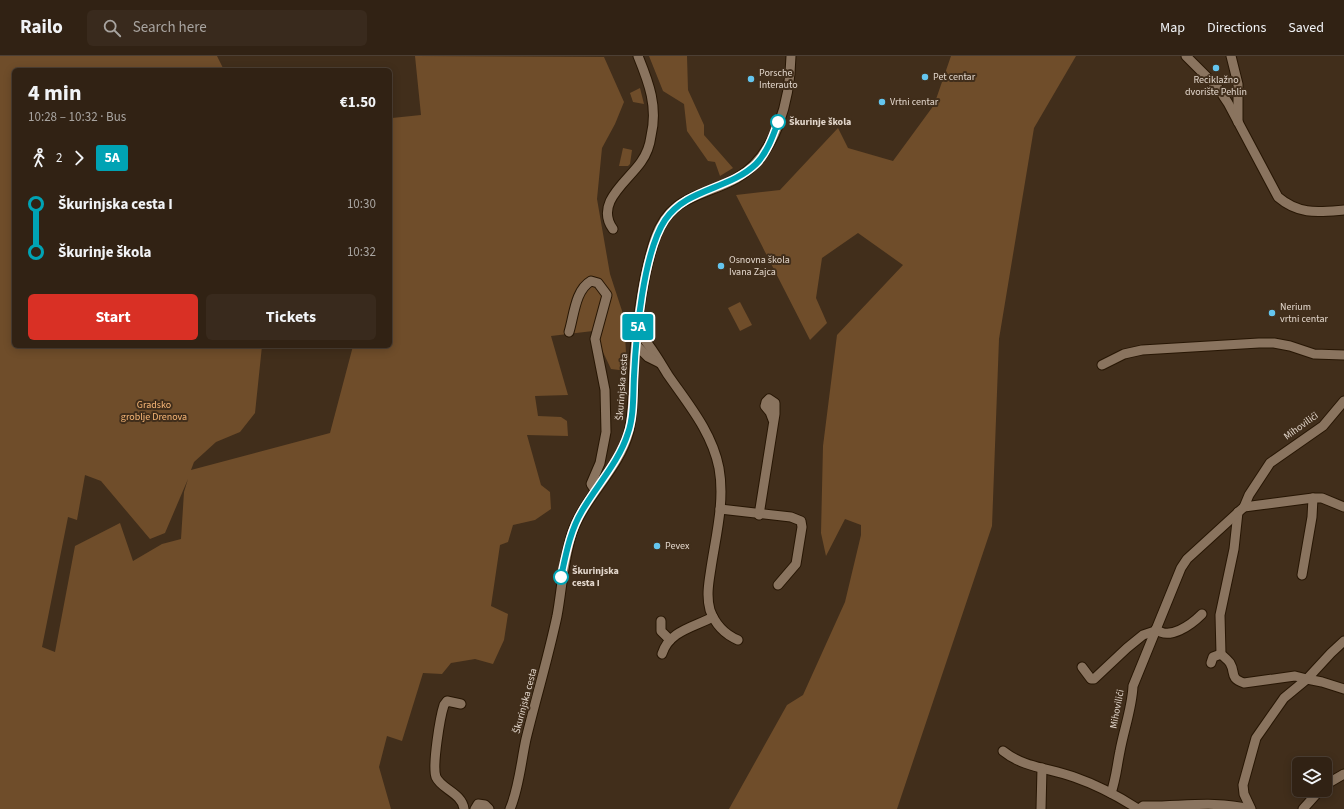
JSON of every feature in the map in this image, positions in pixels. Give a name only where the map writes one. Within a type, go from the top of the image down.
[{"type":"street","points":[[613,229],[609,224],[607,215],[608,206],[613,194],[630,177],[642,160],[651,137],[654,113],[653,96],[638,56]]},
{"type":"street","name":"Škurinjska cesta","points":[[510,809],[551,644],[566,552],[576,522],[620,452],[629,432],[632,414],[637,331],[651,254],[656,236],[662,225],[678,206],[693,196],[735,179],[757,163],[767,149],[783,109],[790,84],[791,56]]},
{"type":"street","points":[[1186,56],[1218,88],[1228,103],[1238,125],[1249,145],[1258,157],[1278,197],[1289,206],[1316,212],[1344,210]]},
{"type":"street","points":[[1231,56],[1238,84],[1238,125]]},
{"type":"street","points":[[569,332],[583,289],[591,281],[598,283],[607,295],[595,339],[605,390],[606,432],[600,463],[591,484],[595,490]]},
{"type":"street","points":[[637,331],[649,343],[660,363],[700,421],[713,448],[721,480],[720,509],[708,589],[710,609],[713,617],[724,632],[738,640]]},
{"type":"street","points":[[1102,365],[1124,354],[1142,350],[1259,343],[1286,345],[1314,354],[1344,355]]},
{"type":"street","points":[[636,345],[648,357],[660,363]]},
{"type":"street","points":[[634,364],[648,357]]},
{"type":"street","name":"Mihovilići","points":[[1221,654],[1220,615],[1241,510],[1270,463],[1324,426],[1344,401]]},
{"type":"street","points":[[759,515],[773,420]]},
{"type":"street","points":[[1302,574],[1312,518],[1313,498]]},
{"type":"street","points":[[1241,510],[1313,498],[1322,498],[1344,507]]},
{"type":"street","points":[[720,509],[759,515],[791,517],[801,521],[802,528],[796,564],[778,585]]},
{"type":"street","name":"Mihovilići","points":[[1111,793],[1117,776],[1120,751],[1132,701],[1133,686],[1171,589],[1187,559],[1241,510]]},
{"type":"street","points":[[1082,667],[1091,679],[1094,679],[1142,635],[1155,630],[1172,634],[1202,614]]},
{"type":"street","points":[[662,654],[670,640],[681,631],[694,627],[713,617]]},
{"type":"street","points":[[661,621],[661,631],[670,640]]},
{"type":"street","points":[[1003,751],[1013,760],[1026,765],[1075,777],[1111,793],[1138,809],[1143,806],[1203,805],[1250,809],[1244,794],[1243,785],[1256,738],[1284,698],[1308,679],[1344,641]]},
{"type":"street","points":[[1211,663],[1213,657],[1221,654],[1231,664],[1233,676],[1238,681],[1244,683],[1295,676],[1344,689]]},
{"type":"street","points":[[462,704],[447,701],[444,705],[437,744],[436,773],[437,778],[462,802],[464,809]]},
{"type":"street","points":[[1041,809],[1042,768]]},
{"type":"street","points":[[1332,781],[1343,774]]},
{"type":"street","points":[[1303,809],[1314,797]]},
{"type":"street","points":[[474,809],[478,804],[489,809]]},
{"type":"green space","name":"Gradsko groblje Drenova","points":[[0,56],[217,56],[223,68],[12,68],[12,348],[262,348],[255,413],[240,432],[216,442],[194,462],[191,470],[330,433],[352,348],[392,348],[392,118],[421,115],[415,56],[604,57],[624,102],[615,124],[602,148],[597,199],[610,274],[624,317],[627,371],[611,369],[593,331],[551,336],[568,395],[535,396],[538,416],[561,417],[567,421],[568,436],[527,435],[541,485],[550,492],[551,509],[535,520],[513,525],[508,542],[500,545],[491,606],[508,614],[504,640],[493,664],[475,659],[451,663],[442,674],[423,673],[402,741],[387,736],[379,767],[391,809],[0,809]],"holes":[[[85,475],[101,481],[150,539],[165,533],[188,479],[184,492],[181,539],[162,544],[133,561],[120,523],[75,546],[55,652],[42,647],[68,517],[77,520]]]},
{"type":"green space","points":[[649,56],[687,56],[688,90],[704,125],[704,135],[733,168],[720,176],[715,162],[708,161],[687,131],[684,104],[663,91]]},
{"type":"green space","points":[[951,56],[1076,56],[1034,128],[999,339],[992,526],[897,809],[729,809],[787,705],[803,695],[845,602],[861,535],[861,525],[845,519],[826,556],[821,533],[823,446],[837,335],[903,265],[858,233],[822,258],[816,298],[827,323],[810,340],[736,195],[780,190],[838,128],[848,148],[893,161],[934,105]]},
{"type":"green space","points":[[640,88],[644,104],[633,102],[630,93]]},
{"type":"green space","points":[[623,148],[632,150],[630,164],[628,166],[619,166]]},
{"type":"green space","points":[[740,302],[752,325],[740,331],[728,308]]},
{"type":"bus line","name":"5A","points":[[561,577],[566,552],[576,522],[620,452],[629,432],[632,414],[637,331],[651,254],[656,236],[665,220],[678,206],[693,196],[735,179],[757,163],[767,149],[778,122]]},
{"type":"place","name":"Reciklažno dvorište Pehlin","points":[[1216,68]]},
{"type":"place","name":"Pet centar","points":[[925,77]]},
{"type":"place","name":"Porsche Interauto","points":[[751,79]]},
{"type":"place","name":"Vrtni centar","points":[[882,102]]},
{"type":"place","name":"Škurinje škola","points":[[778,122]]},
{"type":"place","name":"Osnovna škola Ivana Zajca","points":[[721,266]]},
{"type":"place","name":"Nerium vrtni centar","points":[[1272,313]]},
{"type":"place","name":"Pevex","points":[[657,546]]},
{"type":"place","name":"Škurinjska cesta I","points":[[561,577]]}]
